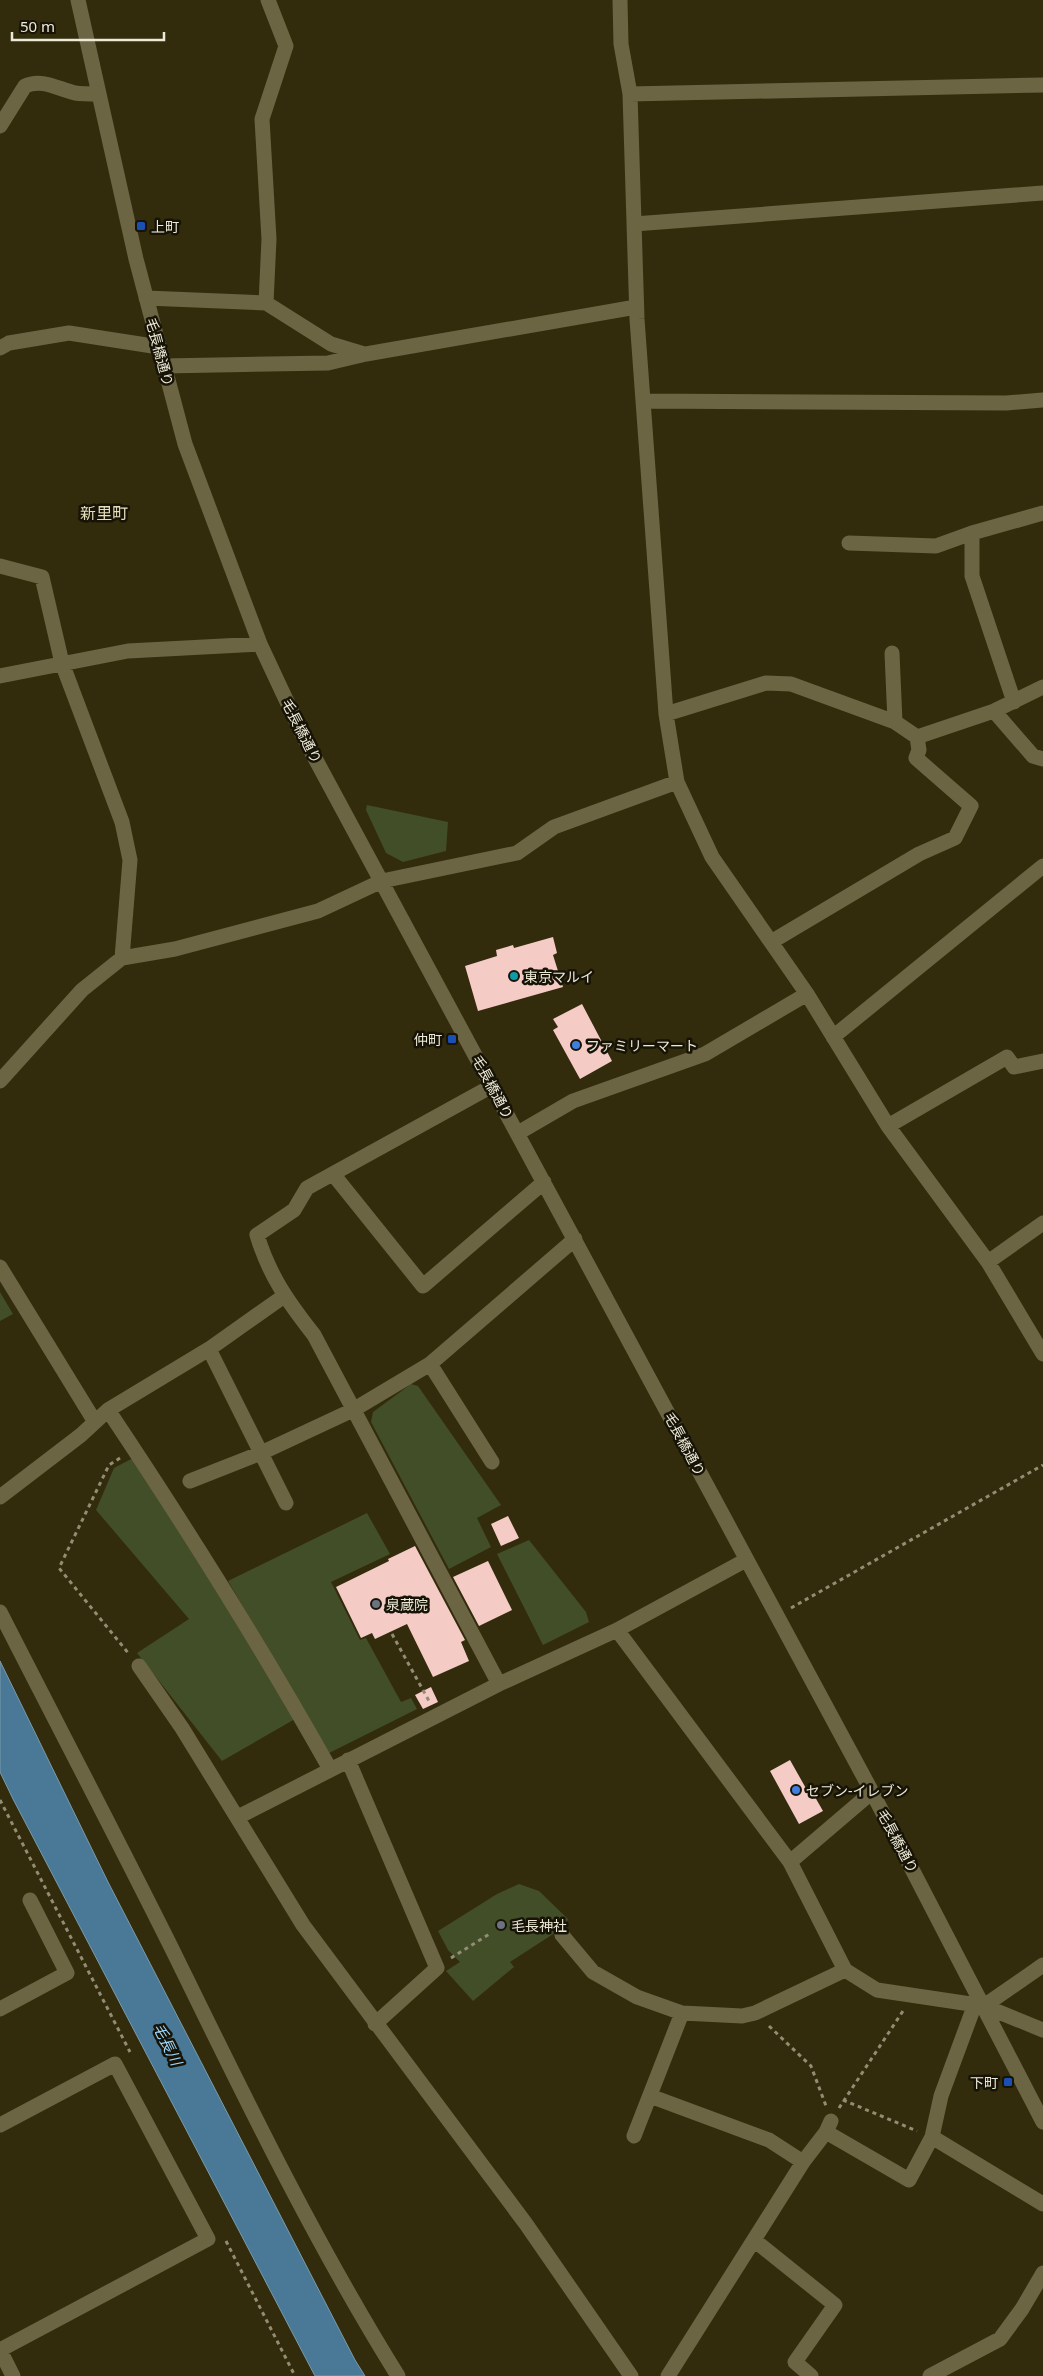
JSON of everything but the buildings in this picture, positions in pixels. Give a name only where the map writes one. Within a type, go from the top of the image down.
[{"type":"street","name":"毛長橋通り","points":[[78,0],[98,94],[164,366],[191,461],[260,644],[303,736],[872,1792],[979,2005],[1043,2122]]},
{"type":"street","points":[[266,303],[269,238],[262,119],[286,46],[268,0]]},
{"type":"street","points":[[620,0],[621,44],[630,94],[636,307],[666,714],[677,782],[712,857],[807,994],[888,1126],[988,1262],[1043,1354]]},
{"type":"street","points":[[0,126],[26,86],[32,83],[42,83],[76,93],[98,94]]},
{"type":"street","points":[[630,94],[1043,85]]},
{"type":"street","points":[[634,224],[1043,193]]},
{"type":"street","points":[[146,298],[266,303],[331,344],[366,354]]},
{"type":"street","points":[[164,366],[328,363],[366,354],[636,307]]},
{"type":"street","points":[[0,348],[9,344],[69,333],[159,348]]},
{"type":"street","points":[[643,401],[1006,403],[1043,400]]},
{"type":"street","points":[[849,543],[936,546],[972,533],[1043,513]]},
{"type":"street","points":[[972,533],[972,576],[1014,702]]},
{"type":"street","points":[[0,566],[42,577],[62,663],[122,822],[130,860],[122,958]]},
{"type":"street","points":[[0,676],[128,651],[260,644]]},
{"type":"street","points":[[892,653],[895,722]]},
{"type":"street","points":[[666,714],[766,683],[791,684],[895,722],[916,737],[919,750],[916,758],[971,806],[955,838],[919,854],[771,942]]},
{"type":"street","points":[[916,737],[994,711],[1043,687]]},
{"type":"street","points":[[994,711],[1033,756],[1043,759]]},
{"type":"street","points":[[0,1081],[82,990],[122,958],[175,949],[318,911],[382,881],[517,852],[554,827],[677,782]]},
{"type":"street","points":[[833,1037],[1043,866]]},
{"type":"street","points":[[518,1133],[573,1101],[705,1054],[807,994]]},
{"type":"street","points":[[888,1126],[1007,1057],[1014,1067],[1043,1061]]},
{"type":"street","points":[[492,1086],[307,1188],[294,1210],[256,1235],[264,1260],[284,1296],[314,1335],[499,1684]]},
{"type":"street","points":[[333,1174],[423,1286],[544,1182]]},
{"type":"street","points":[[988,1262],[1043,1223]]},
{"type":"street","points":[[190,1481],[261,1453],[353,1410],[430,1364],[575,1239]]},
{"type":"street","points":[[0,1267],[95,1422]]},
{"type":"street","points":[[0,1497],[81,1436],[108,1410],[209,1349],[284,1296]]},
{"type":"street","points":[[209,1349],[286,1503]]},
{"type":"street","points":[[430,1364],[492,1462]]},
{"type":"street","points":[[108,1410],[209,1567],[299,1714],[330,1769]]},
{"type":"street","points":[[238,1817],[499,1684],[617,1630],[746,1560]]},
{"type":"street","points":[[0,1612],[149,1903],[262,2130],[362,2319],[398,2376]]},
{"type":"street","points":[[617,1630],[790,1862],[845,1970],[877,1990],[912,1997],[979,2005],[1043,2030]]},
{"type":"street","points":[[139,1666],[182,1728],[303,1925],[526,2224],[630,2376]]},
{"type":"street","points":[[348,1760],[437,1968],[375,2024]]},
{"type":"street","points":[[790,1862],[872,1792]]},
{"type":"street","points":[[0,2009],[68,1973],[30,1900]]},
{"type":"street","points":[[562,1935],[593,1972],[637,1997],[682,2013],[742,2016],[756,2013],[845,1970]]},
{"type":"street","points":[[668,2376],[803,2162],[829,2126],[909,2180],[932,2137],[941,2096],[979,2005],[1043,1965]]},
{"type":"street","points":[[634,2136],[682,2013]]},
{"type":"street","points":[[0,2125],[115,2064],[208,2239],[0,2350],[13,2376]]},
{"type":"street","points":[[650,2096],[769,2140],[803,2162]]},
{"type":"street","points":[[932,2137],[1043,2204]]},
{"type":"street","points":[[754,2240],[835,2305],[796,2362],[811,2376]]},
{"type":"street","points":[[930,2376],[1000,2339],[1022,2309],[1043,2273]]},
{"type":"path","points":[[134,1449],[109,1465],[59,1568],[139,1666]]},
{"type":"path","points":[[777,1616],[1043,1465]]},
{"type":"path","points":[[392,1634],[433,1708]]},
{"type":"path","points":[[447,1960],[491,1933]]},
{"type":"path","points":[[829,2126],[843,2100],[912,1997]]},
{"type":"path","points":[[756,2013],[811,2066],[829,2126]]},
{"type":"path","points":[[843,2100],[932,2137]]},
{"type":"green space","points":[[367,805],[448,822],[446,851],[403,862],[386,853],[366,810]]},
{"type":"green space","points":[[0,1292],[13,1314],[0,1321]]},
{"type":"green space","points":[[411,1384],[418,1386],[501,1505],[477,1518],[491,1547],[449,1569],[371,1422],[373,1412]]},
{"type":"green space","points":[[135,1457],[295,1719],[222,1761],[137,1653],[189,1619],[96,1510],[114,1468]]},
{"type":"green space","points":[[367,1513],[390,1554],[331,1582],[360,1640],[366,1638],[401,1702],[411,1698],[417,1709],[329,1753],[228,1581]]},
{"type":"green space","points":[[529,1540],[586,1612],[589,1622],[543,1645],[497,1554]]},
{"type":"green space","points":[[519,1884],[539,1891],[568,1919],[564,1927],[510,1962],[514,1967],[473,2001],[446,1971],[460,1962],[448,1950],[438,1931],[497,1894]]},
{"type":"water","name":"毛長川","points":[[0,1661],[108,1882],[365,2376],[315,2376],[13,1799],[0,1772]]},
{"type":"place","name":"上町","points":[[141,226]]},
{"type":"place","name":"東京マルイ","points":[[514,976]]},
{"type":"place","name":"仲町","points":[[452,1039]]},
{"type":"place","name":"ファミリーマート","points":[[576,1045]]},
{"type":"place","name":"泉蔵院","points":[[376,1604]]},
{"type":"place","name":"セブン-イレブン","points":[[796,1790]]},
{"type":"place","name":"毛長神社","points":[[501,1925]]},
{"type":"place","name":"下町","points":[[1008,2082]]},
{"type":"district","name":"新里町","points":[[104,513]]}]
